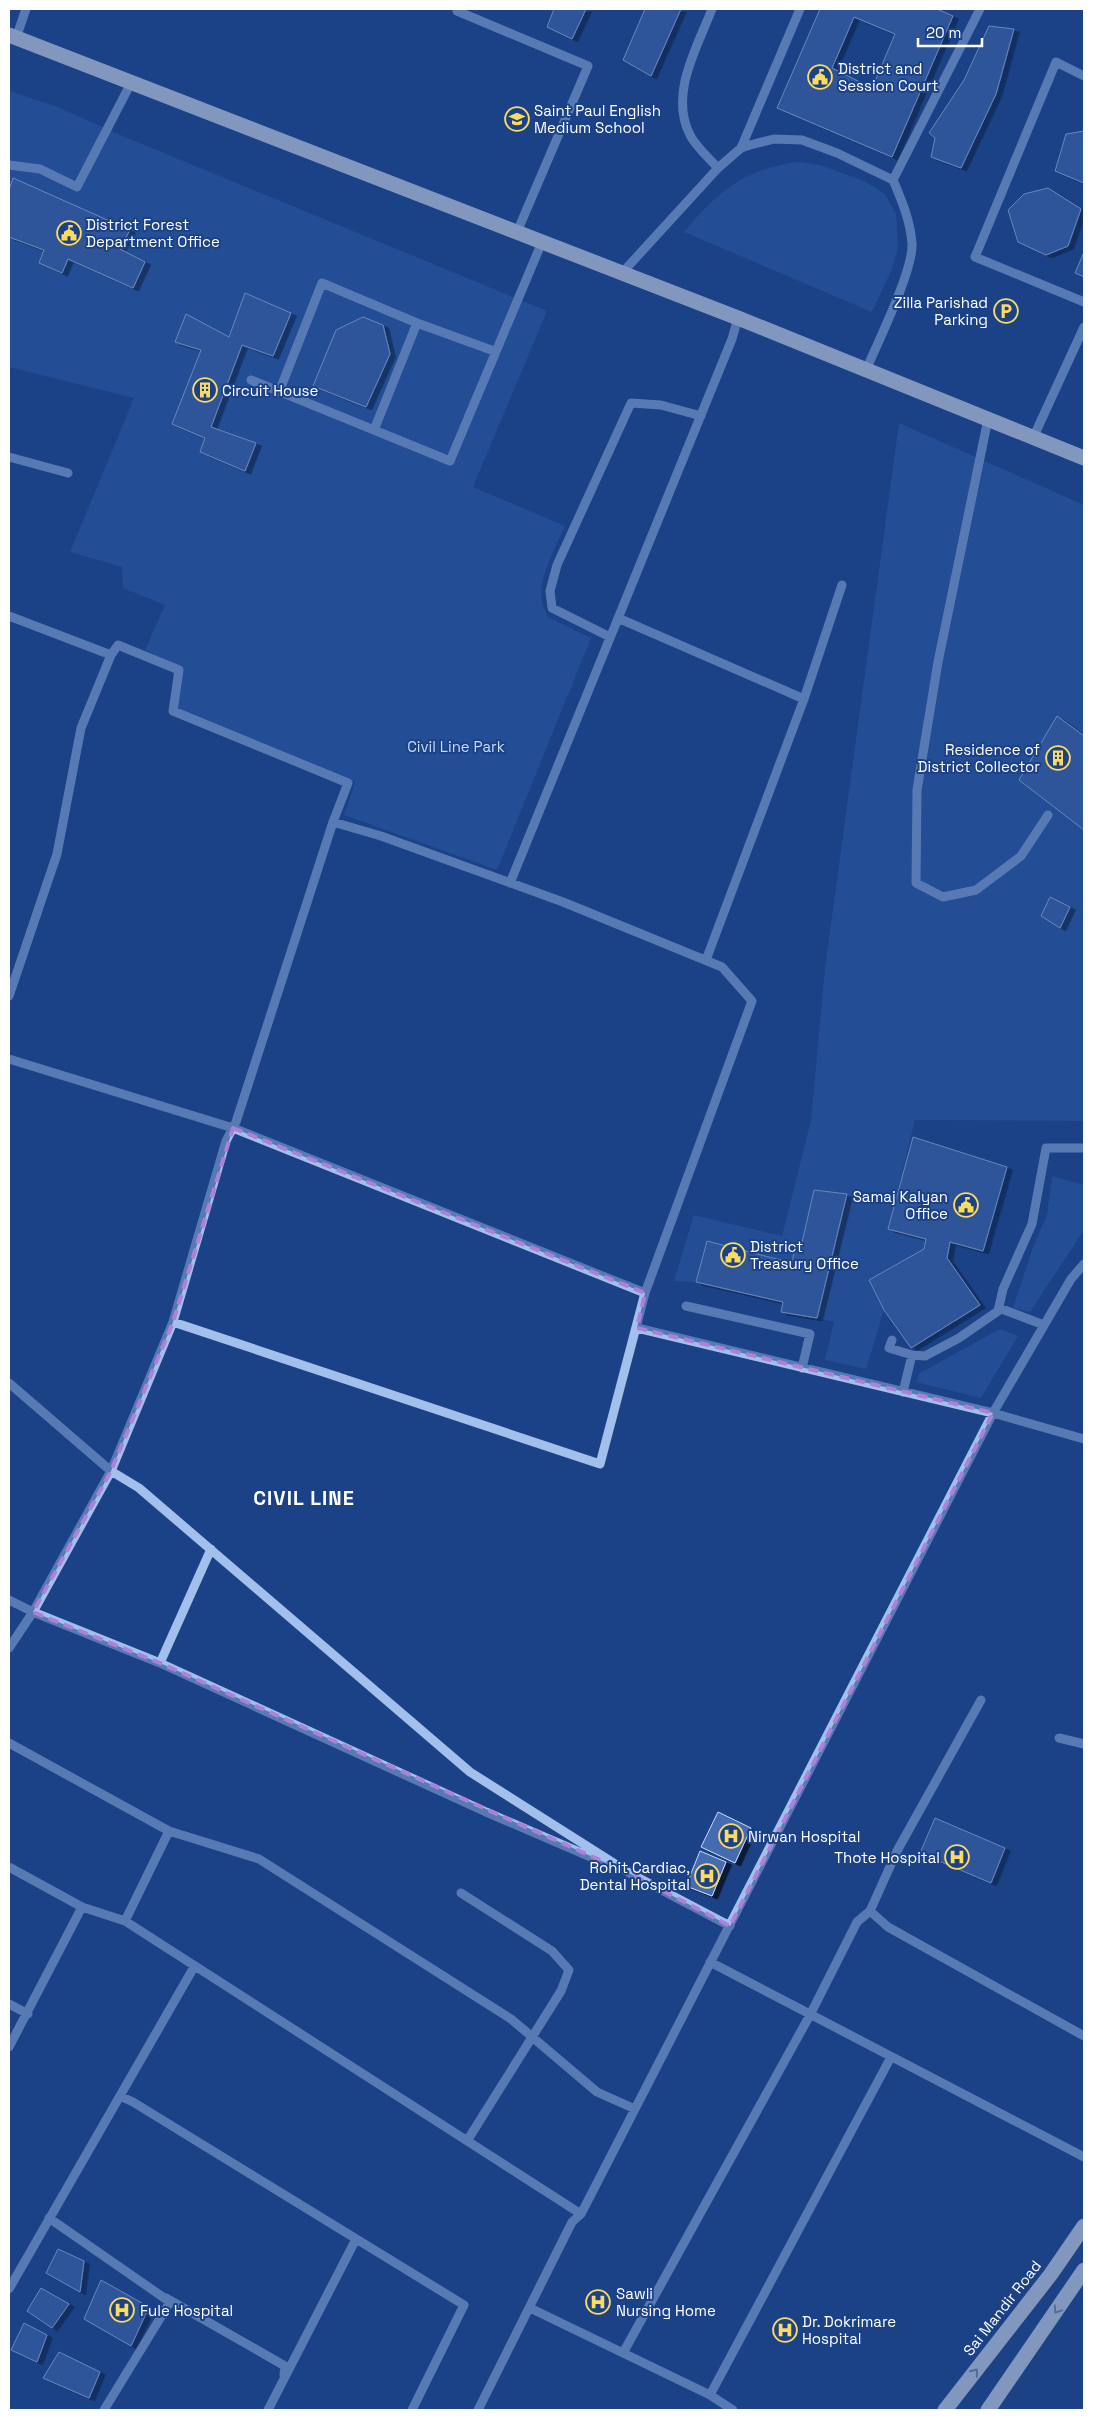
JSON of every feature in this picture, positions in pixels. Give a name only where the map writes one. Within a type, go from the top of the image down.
[{"type":"highway","points":[[12,37],[738,318],[1084,458]]},
{"type":"highway","name":"Sai Mandir Road","points":[[945,2410],[1050,2274],[1084,2226]]},
{"type":"highway","points":[[988,2410],[1084,2270]]},
{"type":"street","points":[[12,37],[26,9]]},
{"type":"street","points":[[712,9],[682,94],[684,120],[691,137],[718,168]]},
{"type":"street","points":[[741,148],[800,9]]},
{"type":"street","points":[[893,180],[980,9]]},
{"type":"street","points":[[457,11],[588,66],[517,232]]},
{"type":"street","points":[[1084,76],[1056,62],[975,257],[1084,302]]},
{"type":"street","points":[[9,165],[40,168],[77,187],[131,82]]},
{"type":"street","points":[[622,273],[718,168],[741,148],[774,138],[802,140],[837,153],[893,180],[908,215],[912,245],[906,274],[866,370]]},
{"type":"street","points":[[250,380],[450,461],[494,351],[542,242]]},
{"type":"street","points":[[279,392],[322,283],[417,323],[494,351]]},
{"type":"street","points":[[510,883],[701,416],[732,339],[738,318]]},
{"type":"street","points":[[374,430],[417,323]]},
{"type":"street","points":[[1033,438],[1084,327]]},
{"type":"street","points":[[610,637],[552,608],[550,591],[557,566],[631,403],[661,405],[701,416]]},
{"type":"street","points":[[988,419],[938,662],[917,790],[916,883],[943,897],[976,890],[1021,856],[1048,815]]},
{"type":"street","points":[[9,457],[68,473]]},
{"type":"street","points":[[706,960],[804,699],[842,585]]},
{"type":"street","points":[[9,616],[111,655]]},
{"type":"street","points":[[618,618],[804,699]]},
{"type":"street","points":[[9,996],[57,854],[81,728],[111,655],[118,644],[179,670],[173,711],[348,783],[333,822],[233,1128],[226,1141],[173,1322],[111,1471],[34,1612],[9,1648]]},
{"type":"street","points":[[173,1322],[600,1464],[645,1293],[752,1001],[722,966],[563,902],[381,836],[333,822]]},
{"type":"street","points":[[9,1059],[233,1128],[645,1293]]},
{"type":"street","points":[[892,1340],[889,1348],[912,1355],[925,1356],[959,1338],[999,1308],[1003,1289],[1032,1224],[1046,1148],[1084,1148]]},
{"type":"street","points":[[478,2410],[572,2222],[580,2214],[730,1926],[993,1413],[1071,1279],[1084,1264]]},
{"type":"street","points":[[686,1306],[810,1334],[802,1368]]},
{"type":"street","points":[[999,1308],[1044,1324]]},
{"type":"street","points":[[637,1328],[993,1413],[1084,1438]]},
{"type":"street","points":[[903,1392],[912,1355]]},
{"type":"street","points":[[9,1383],[111,1471],[139,1488],[470,1772],[631,1874]]},
{"type":"street","points":[[160,1663],[211,1549]]},
{"type":"street","points":[[9,1600],[160,1663],[486,1812],[631,1874],[730,1926]]},
{"type":"street","points":[[623,2353],[810,2015],[857,1922],[870,1911],[897,1852],[981,1700]]},
{"type":"street","points":[[1059,1738],[1084,1744]]},
{"type":"street","points":[[9,1743],[169,1831],[259,1859],[511,2019],[530,2038],[597,2092],[634,2109]]},
{"type":"street","points":[[125,1921],[169,1831]]},
{"type":"street","points":[[9,1867],[82,1907],[125,1921],[580,2214]]},
{"type":"street","points":[[461,1893],[552,1951],[568,1970],[561,1991],[467,2141]]},
{"type":"street","points":[[9,2047],[28,2014],[82,1907]]},
{"type":"street","points":[[870,1911],[888,1927],[1084,2036]]},
{"type":"street","points":[[710,1962],[1084,2158]]},
{"type":"street","points":[[9,2289],[194,1967]]},
{"type":"street","points":[[9,2004],[28,2014]]},
{"type":"street","points":[[710,2395],[891,2056]]},
{"type":"street","points":[[120,2096],[133,2102],[464,2305],[412,2410]]},
{"type":"street","points":[[50,2218],[170,2302],[104,2410]]},
{"type":"street","points":[[268,2410],[356,2239]]},
{"type":"street","points":[[159,2294],[285,2366],[283,2381]]},
{"type":"street","points":[[530,2308],[710,2395],[733,2410]]},
{"type":"highlighted area","points":[[233,1128],[645,1293],[637,1328],[993,1413],[730,1926],[631,1874],[160,1663],[33,1612],[111,1471],[173,1322]]},
{"type":"green space","name":"Civil Line Park","points":[[9,91],[55,106],[125,137],[547,311],[473,487],[565,526],[552,553],[545,574],[542,584],[542,602],[548,617],[591,638],[497,870],[344,815],[355,783],[176,710],[181,668],[145,650],[165,605],[123,588],[122,567],[70,552],[134,398],[9,367]]},
{"type":"green space","points":[[798,162],[820,165],[864,181],[885,194],[896,214],[898,249],[891,271],[872,312],[684,232],[708,205],[733,185],[762,170]]},
{"type":"green space","points":[[899,423],[1084,505],[1084,1121],[915,1120],[888,1229],[926,1239],[924,1249],[869,1280],[884,1310],[866,1369],[825,1360],[834,1322],[817,1318],[847,1195],[801,1247],[795,1246],[792,1263],[707,1241],[696,1282],[674,1281],[694,1215],[782,1236],[811,1120],[825,968]]},
{"type":"green space","points":[[1052,1176],[1084,1185],[1084,1230],[1030,1312],[1013,1308],[1033,1247],[1047,1215]]},
{"type":"green space","points":[[1000,1329],[1018,1336],[981,1398],[916,1382],[920,1373]]},
{"type":"building","points":[[554,9],[586,9],[572,39],[547,27]]},
{"type":"building","points":[[645,9],[681,9],[651,76],[623,60]]},
{"type":"building","name":"District and Session Court","points":[[820,9],[937,9],[953,16],[892,157],[777,108]],"holes":[[[854,17],[895,34],[872,88],[832,68]]]},
{"type":"building","points":[[989,26],[1014,29],[996,94],[961,168],[931,157],[935,138],[929,133],[964,80]]},
{"type":"building","points":[[1084,131],[1084,183],[1055,171],[1066,134]]},
{"type":"building","name":"District Forest Department Office","points":[[13,178],[130,230],[120,249],[145,262],[133,288],[68,259],[62,273],[39,263],[44,250],[9,237],[9,190]]},
{"type":"building","points":[[1048,188],[1081,209],[1068,246],[1046,255],[1018,242],[1008,210],[1024,194]]},
{"type":"building","points":[[1084,252],[1084,277],[1075,273]]},
{"type":"building","name":"Circuit House","points":[[245,293],[291,313],[273,356],[242,345],[211,427],[256,443],[245,471],[200,452],[205,438],[172,424],[201,350],[175,342],[186,314],[229,337]]},
{"type":"building","name":"Circuit House","points":[[363,317],[383,325],[390,354],[366,407],[313,386],[336,330]]},
{"type":"building","name":"Residence of District Collector","points":[[1057,716],[1084,736],[1084,830],[1019,780]]},
{"type":"building","points":[[1050,897],[1070,907],[1060,928],[1041,916]]},
{"type":"building","points":[[913,1137],[1007,1167],[983,1251],[950,1242],[947,1258],[980,1305],[911,1348],[884,1310],[869,1280],[924,1249],[926,1239],[888,1229]]},
{"type":"building","name":"District Treasury Office","points":[[814,1190],[847,1194],[817,1318],[781,1312],[783,1302],[696,1282],[707,1241],[792,1263],[795,1246],[801,1247]]},
{"type":"building","points":[[718,1812],[751,1828],[735,1863],[701,1847]]},
{"type":"building","points":[[935,1818],[1005,1848],[991,1883],[920,1853]]},
{"type":"building","points":[[700,1851],[726,1862],[712,1896],[686,1886]]},
{"type":"building","points":[[58,2249],[84,2261],[80,2292],[46,2273]]},
{"type":"building","points":[[101,2280],[149,2307],[131,2346],[84,2319]]},
{"type":"building","points":[[41,2288],[69,2304],[52,2328],[27,2311]]},
{"type":"building","points":[[24,2323],[47,2335],[37,2362],[11,2350]]},
{"type":"building","points":[[59,2352],[100,2372],[89,2398],[43,2378]]},
{"type":"place","name":"District and Session Court","points":[[820,77]]},
{"type":"place","name":"Saint Paul English Medium School","points":[[517,119]]},
{"type":"place","name":"District Forest Department Office","points":[[69,233]]},
{"type":"place","name":"Zilla Parishad Parking","points":[[1006,311]]},
{"type":"place","name":"Circuit House","points":[[205,390]]},
{"type":"place","name":"Residence of District Collector","points":[[1058,758]]},
{"type":"place","name":"Samaj Kalyan Office","points":[[966,1205]]},
{"type":"place","name":"District Treasury Office","points":[[733,1255]]},
{"type":"place","name":"Nirwan Hospital","points":[[731,1836]]},
{"type":"place","name":"Thote Hospital","points":[[957,1857]]},
{"type":"place","name":"Rohit Cardiac, Dental Hospital","points":[[707,1876]]},
{"type":"place","name":"Sawli Nursing Home","points":[[598,2302]]},
{"type":"place","name":"Fule Hospital","points":[[122,2310]]},
{"type":"place","name":"Dr. Dokrimare Hospital","points":[[785,2330]]},
{"type":"district","name":"CIVIL LINE","points":[[304,1498]]}]
